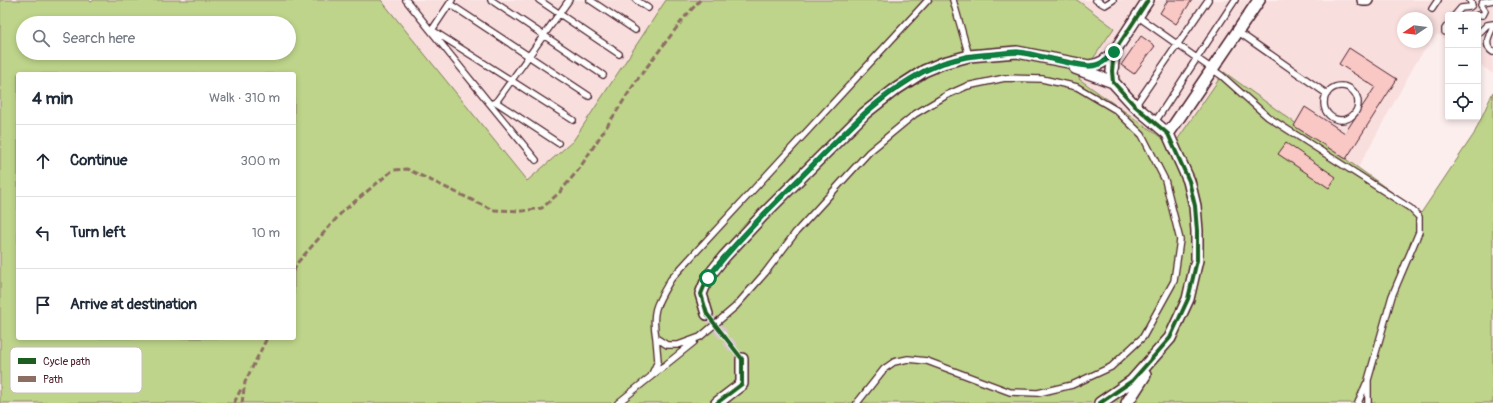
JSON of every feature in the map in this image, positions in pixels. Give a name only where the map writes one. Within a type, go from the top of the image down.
[{"type":"street","points":[[707,314],[701,294],[708,278],[724,257],[763,215],[865,113],[893,91],[924,71],[943,63],[969,56],[1017,52],[1089,66],[1097,65],[1114,52],[1148,0]]},
{"type":"street","points":[[1168,134],[1259,0]]},
{"type":"street","points":[[1113,82],[1112,71],[1114,52]]},
{"type":"street","points":[[1063,61],[1073,68],[1113,82],[1136,106],[1168,134],[1189,181],[1195,206],[1198,231],[1197,260],[1188,299],[1160,356],[1127,403]]},
{"type":"street","points":[[1100,403],[1132,381],[1170,338]]},
{"type":"street","points":[[717,403],[742,384],[742,359]]},
{"type":"lane","points":[[406,0],[493,103],[536,160]]},
{"type":"lane","points":[[492,0],[603,74]]},
{"type":"lane","points":[[539,0],[619,54]]},
{"type":"lane","points":[[493,103],[511,81],[569,0]]},
{"type":"lane","points":[[590,0],[635,30]]},
{"type":"lane","points":[[636,0],[648,8]]},
{"type":"lane","points":[[651,376],[658,361],[653,322],[657,302],[671,279],[928,0]]},
{"type":"lane","points":[[953,0],[969,56]]},
{"type":"lane","points":[[1096,0],[1105,5],[1114,0]]},
{"type":"lane","points":[[1136,106],[1208,0]]},
{"type":"lane","points":[[1155,122],[1235,0]]},
{"type":"lane","points":[[1432,9],[1438,0]]},
{"type":"lane","points":[[1458,12],[1461,8],[1470,7],[1472,5],[1470,0]]},
{"type":"lane","points":[[1481,15],[1483,15],[1485,11],[1481,5],[1482,2],[1493,0]]},
{"type":"lane","points":[[432,30],[451,2],[589,96]]},
{"type":"lane","points":[[1138,16],[1222,76],[1268,117],[1410,208],[1419,217],[1419,232],[1392,296],[1368,380],[1358,403]]},
{"type":"lane","points":[[1481,31],[1488,25],[1493,25],[1487,44],[1489,50],[1493,52]]},
{"type":"lane","points":[[432,30],[573,120]]},
{"type":"lane","points":[[1237,31],[1327,94]]},
{"type":"lane","points":[[1487,44],[1493,48]]},
{"type":"lane","points":[[618,403],[735,307],[765,273],[796,232],[869,152],[915,114],[947,95],[967,86],[1005,78],[1042,79],[1078,86],[1116,110],[1142,135],[1165,180],[1180,240],[1174,281],[1143,337],[1138,342],[1111,367],[1072,385],[1038,393],[1010,392],[927,360],[908,359],[894,362],[884,370],[857,403]]},
{"type":"lane","points":[[1339,86],[1345,86],[1350,89],[1357,97],[1358,103],[1354,114],[1345,119],[1334,118],[1324,106],[1324,101],[1327,94],[1339,86]]},
{"type":"lane","points":[[493,103],[558,143]]},
{"type":"lane","points":[[656,338],[667,345],[673,345],[686,343],[700,337]]},
{"type":"lane","points":[[1368,380],[1368,403]]},
{"type":"shaded area","points":[[381,0],[666,0],[573,141],[527,181]]},
{"type":"shaded area","points":[[1077,0],[1493,0],[1493,74],[1481,65],[1481,12],[1445,12],[1445,39],[1437,34],[1433,39],[1433,12],[1397,12],[1397,48],[1427,48],[1417,61],[1358,168],[1224,72],[1173,146],[1078,79],[1114,28]]},
{"type":"green space","points":[[0,0],[89,0],[91,2],[94,0],[381,0],[527,181],[573,141],[666,0],[1077,0],[1114,28],[1079,79],[1173,146],[1224,72],[1421,213],[1474,134],[1493,92],[1493,403],[0,403]]},
{"type":"building","points":[[1168,0],[1192,0],[1176,24],[1160,13]]},
{"type":"building","points":[[1141,36],[1155,46],[1134,74],[1121,65]]},
{"type":"building","points":[[1349,48],[1397,79],[1346,159],[1294,126],[1305,107],[1345,133],[1375,87],[1339,64]]},
{"type":"building","points":[[1286,143],[1336,177],[1329,188],[1278,154]]},
{"type":"tunnel","points":[[707,314],[742,359]]},
{"type":"marked path","points":[[296,266],[342,212],[393,170],[407,169],[493,210],[523,211],[542,208],[560,192],[579,169],[637,80],[684,18],[700,0]]},
{"type":"marked path","points":[[242,403],[245,382],[266,340]]},
{"type":"marked path","points":[[234,403],[242,387]]},
{"type":"cycle path","points":[[1100,403],[1132,381],[1170,338],[1188,299],[1197,260],[1195,206],[1189,181],[1168,134],[1135,106],[1113,82],[1112,71],[1114,52],[1148,0]]},
{"type":"cycle path","points":[[717,403],[742,384],[742,359],[707,314],[701,294],[708,277],[724,257],[763,215],[865,113],[893,91],[924,71],[943,63],[969,56],[1017,52],[1089,66],[1097,65],[1103,62],[1114,52]]},
{"type":"route","points":[[708,278],[724,257],[763,215],[865,113],[893,91],[924,71],[943,63],[969,56],[1017,52],[1089,66],[1097,65],[1114,52]]}]
